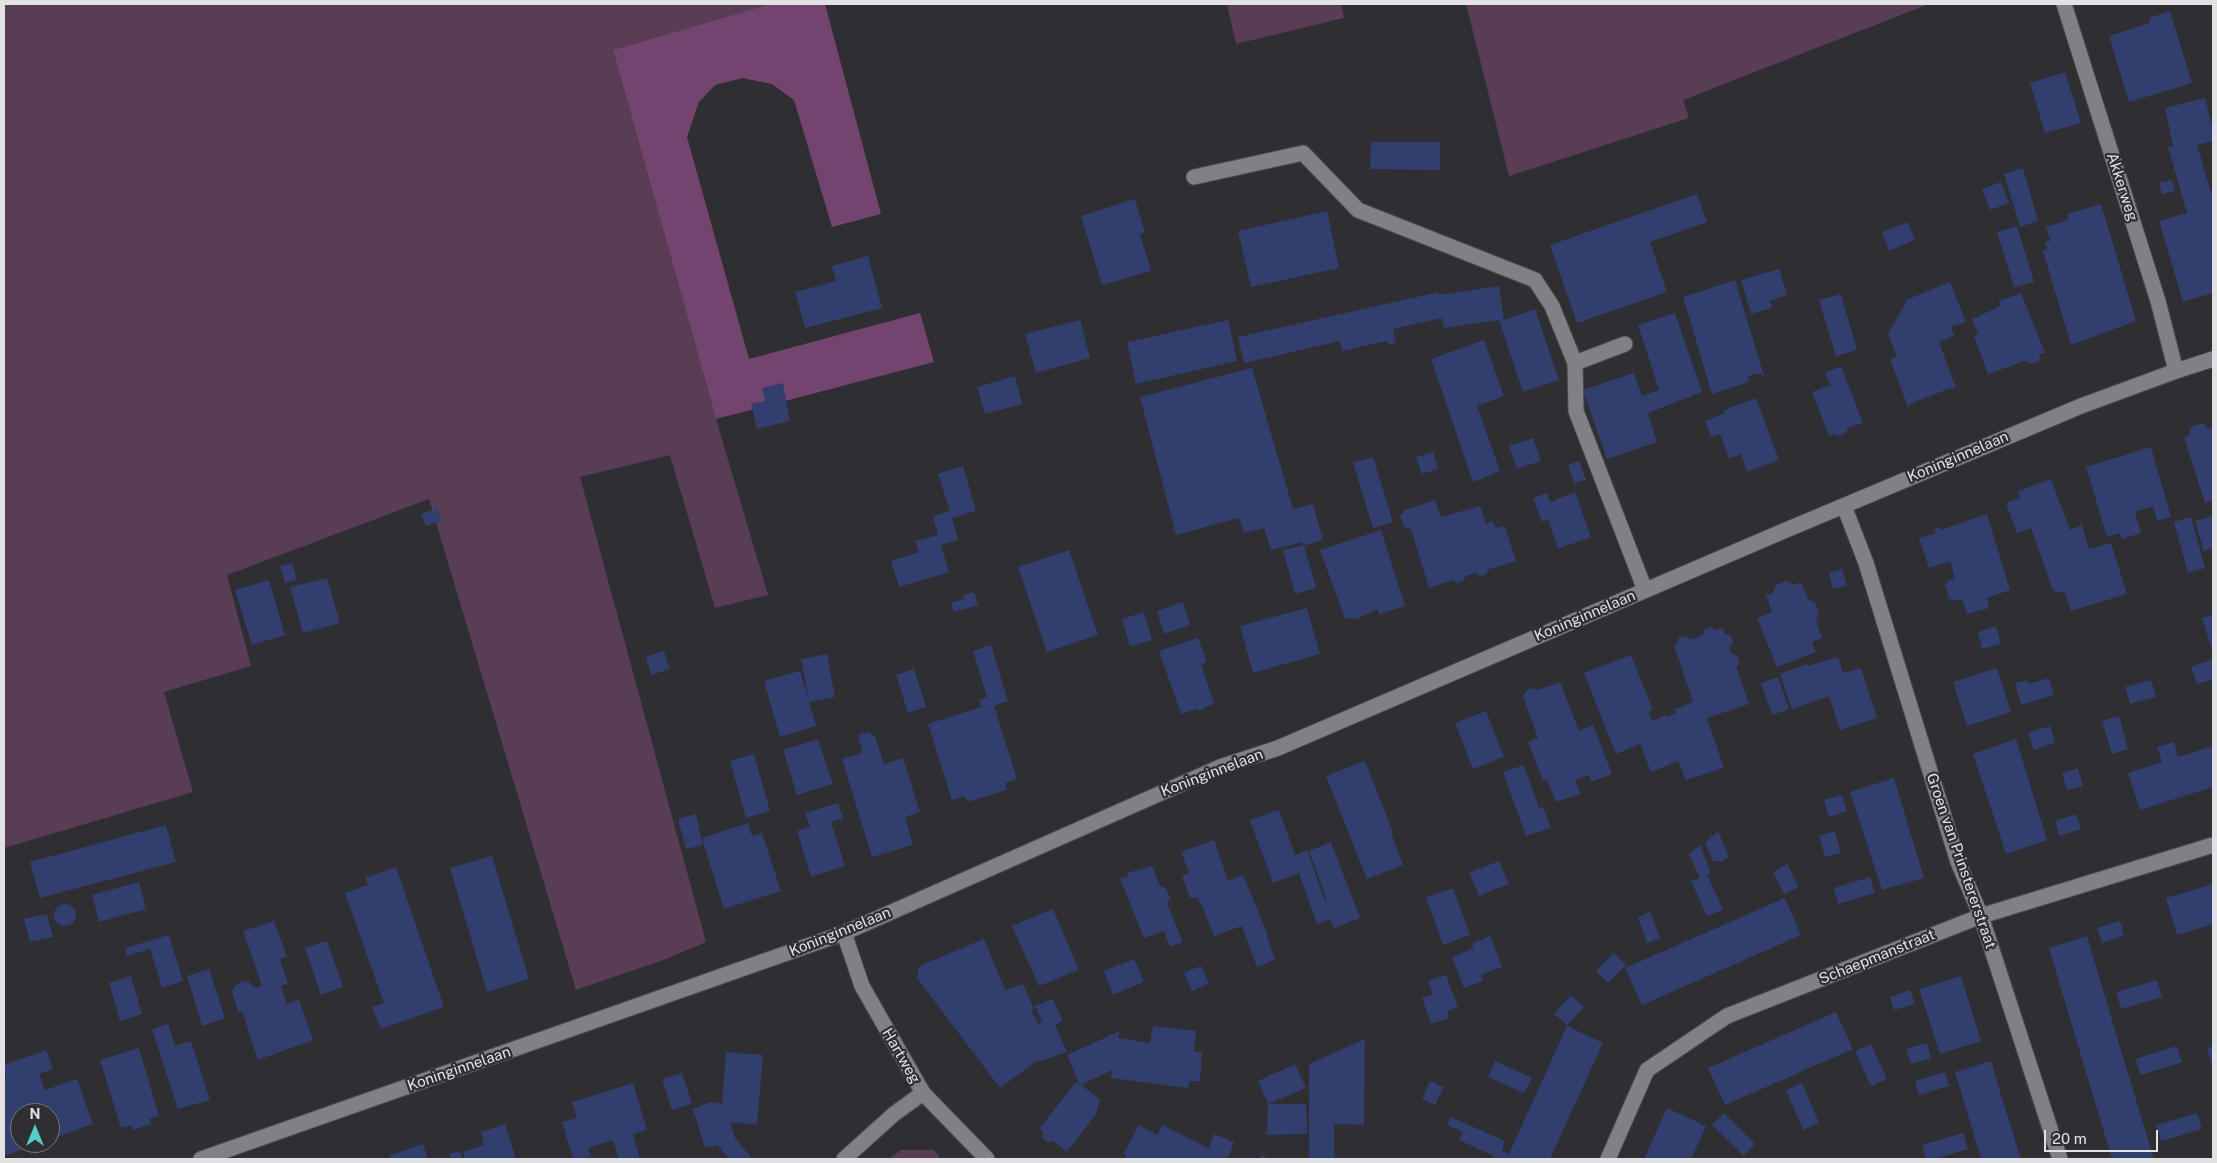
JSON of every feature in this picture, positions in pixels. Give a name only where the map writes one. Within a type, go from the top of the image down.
[{"type":"street","name":"Akkerweg","points":[[2064,4],[2158,300],[2176,371]]},
{"type":"street","points":[[1194,177],[1303,153],[1358,210],[1535,280],[1552,306],[1575,363],[1576,411],[1645,590]]},
{"type":"street","points":[[1575,363],[1625,344]]},
{"type":"street","name":"Koninginnelaan","points":[[200,1159],[844,933],[1220,767],[1278,748],[1645,590],[2081,406],[2213,359]]},
{"type":"street","name":"Groen van Prinstererstraat","points":[[1844,506],[1866,562],[1958,862],[1981,916],[2060,1159]]},
{"type":"street","name":"Schaepmanstraat","points":[[1608,1159],[1647,1070],[1727,1016],[1981,916],[2213,845]]},
{"type":"street","name":"Hartweg","points":[[844,933],[862,986],[923,1093],[987,1159]]},
{"type":"street","points":[[844,1159],[894,1114],[923,1093]]},
{"type":"shaded area","points":[[4,4],[770,4],[613,50],[716,419],[768,595],[715,608],[670,455],[580,477],[706,942],[666,959],[576,990],[429,499],[227,575],[251,666],[164,692],[193,792],[4,848]]},
{"type":"shaded area","points":[[770,4],[825,4],[881,214],[832,227],[794,100],[772,84],[742,78],[715,85],[699,102],[687,137],[749,359],[920,313],[934,362],[716,419],[613,50]]},
{"type":"shaded area","points":[[1227,4],[1341,4],[1344,18],[1236,44]]},
{"type":"shaded area","points":[[1466,4],[1929,4],[1683,100],[1689,118],[1509,176]]},
{"type":"shaded area","points":[[901,1150],[934,1150],[941,1159],[889,1159]]},
{"type":"building","points":[[2170,11],[2192,83],[2129,102],[2109,36],[2150,23],[2149,18]]},
{"type":"building","points":[[2065,72],[2081,123],[2045,133],[2030,83]]},
{"type":"building","points":[[2205,98],[2213,131],[2213,141],[2197,145],[2213,199],[2213,293],[2183,302],[2159,221],[2187,213],[2168,147],[2173,146],[2165,108]]},
{"type":"building","points":[[1371,142],[1440,142],[1440,170],[1370,169]]},
{"type":"building","points":[[2023,168],[2038,221],[2020,227],[2004,174]]},
{"type":"building","points":[[2172,180],[2175,191],[2162,194],[2159,183]]},
{"type":"building","points":[[2001,182],[2009,203],[1990,210],[1982,189]]},
{"type":"building","points":[[1697,194],[1707,222],[1650,242],[1667,292],[1577,323],[1550,245]]},
{"type":"building","points":[[1135,199],[1145,233],[1140,234],[1151,271],[1102,285],[1081,216]]},
{"type":"building","points":[[2101,204],[2136,321],[2071,345],[2043,251],[2047,249],[2045,242],[2050,241],[2046,227],[2068,220],[2067,214]]},
{"type":"building","points":[[1327,211],[1339,268],[1251,287],[1238,231]]},
{"type":"building","points":[[1908,222],[1915,240],[1889,251],[1882,232]]},
{"type":"building","points":[[2017,226],[2034,282],[2014,287],[1997,232]]},
{"type":"building","points":[[868,256],[882,308],[805,328],[795,292],[836,281],[832,266]]},
{"type":"building","points":[[1779,269],[1787,295],[1770,301],[1772,308],[1751,314],[1741,280]]},
{"type":"building","points":[[1735,280],[1765,379],[1761,373],[1748,376],[1749,382],[1712,394],[1683,297]]},
{"type":"building","points":[[1950,282],[1966,322],[1951,327],[1954,336],[1939,342],[1956,388],[1948,389],[1910,404],[1911,406],[1908,407],[1890,359],[1897,357],[1888,334],[1906,300]]},
{"type":"building","points":[[1499,286],[1504,320],[1535,309],[1559,380],[1523,392],[1499,320],[1444,328],[1442,318],[1393,329],[1396,343],[1388,345],[1387,341],[1342,351],[1340,341],[1244,363],[1238,337],[1439,292],[1439,295]]},
{"type":"building","points":[[2021,293],[2045,353],[2040,354],[2039,361],[2029,364],[2025,361],[1988,374],[1974,336],[1978,334],[1972,319],[2001,306],[1999,301]]},
{"type":"building","points":[[1841,294],[1857,350],[1836,356],[1819,300]]},
{"type":"building","points":[[1675,313],[1702,392],[1648,413],[1657,442],[1607,459],[1583,390],[1634,373],[1642,396],[1659,390],[1638,325]]},
{"type":"building","points":[[1080,320],[1090,358],[1036,373],[1025,334]]},
{"type":"building","points":[[1228,320],[1237,361],[1136,384],[1127,342]]},
{"type":"building","points":[[1484,340],[1504,396],[1477,406],[1500,471],[1473,482],[1431,359]]},
{"type":"building","points":[[1841,366],[1863,423],[1848,428],[1846,433],[1838,436],[1834,434],[1829,436],[1812,392],[1830,385],[1825,373]]},
{"type":"building","points":[[1252,368],[1293,509],[1313,504],[1323,540],[1307,545],[1302,542],[1271,550],[1264,528],[1244,533],[1239,518],[1176,535],[1140,397]]},
{"type":"building","points":[[1015,376],[1022,404],[985,414],[977,387]]},
{"type":"building","points":[[783,383],[790,421],[757,429],[751,404],[765,401],[762,388]]},
{"type":"building","points":[[1756,398],[1779,460],[1747,472],[1741,454],[1729,459],[1720,434],[1711,437],[1705,421],[1725,413],[1724,410]]},
{"type":"building","points":[[2203,423],[2209,429],[2213,428],[2213,500],[2205,503],[2184,437],[2189,435],[2191,427]]},
{"type":"building","points":[[1533,438],[1541,461],[1517,469],[1509,446]]},
{"type":"building","points":[[2151,447],[2171,517],[2157,521],[2153,506],[2135,512],[2141,533],[2122,539],[2120,533],[2107,537],[2086,467]]},
{"type":"building","points":[[1433,452],[1438,469],[1422,474],[1416,457]]},
{"type":"building","points":[[1373,457],[1393,522],[1373,528],[1353,463]]},
{"type":"building","points":[[1579,461],[1586,480],[1574,483],[1568,465]]},
{"type":"building","points":[[963,466],[976,511],[952,518],[958,540],[941,545],[949,572],[899,587],[891,561],[919,552],[915,541],[938,535],[933,516],[950,511],[938,474]]},
{"type":"building","points":[[2051,479],[2070,530],[2082,525],[2089,549],[2111,543],[2127,594],[2071,611],[2064,591],[2058,593],[2053,590],[2031,528],[2017,533],[2006,503],[2020,498],[2018,491]]},
{"type":"building","points":[[1575,492],[1591,537],[1558,549],[1548,519],[1542,522],[1533,498],[1547,493],[1550,502]]},
{"type":"building","points":[[1435,500],[1441,517],[1480,506],[1486,524],[1493,521],[1496,528],[1505,526],[1516,561],[1489,569],[1486,575],[1480,576],[1475,573],[1466,576],[1463,581],[1457,583],[1453,580],[1429,588],[1411,529],[1404,527],[1400,516],[1405,510]]},
{"type":"building","points":[[437,508],[442,521],[426,526],[421,514]]},
{"type":"building","points":[[1987,514],[2010,590],[1987,598],[1989,608],[1967,614],[1962,599],[1955,601],[1949,598],[1945,585],[1949,580],[1955,578],[1950,561],[1929,568],[1919,538],[1935,533],[1934,529],[1940,527],[1941,530]]},
{"type":"building","points":[[2213,516],[2213,548],[2204,551],[2195,521]]},
{"type":"building","points":[[2191,517],[2205,568],[2188,573],[2174,522]]},
{"type":"building","points":[[1381,530],[1405,606],[1379,614],[1377,609],[1355,620],[1345,619],[1320,550]]},
{"type":"building","points":[[1304,545],[1316,588],[1295,594],[1283,550]]},
{"type":"building","points":[[1069,550],[1098,635],[1047,652],[1018,567]]},
{"type":"building","points":[[292,563],[297,580],[285,583],[280,566]]},
{"type":"building","points":[[1842,569],[1847,585],[1833,589],[1829,573]]},
{"type":"building","points":[[327,578],[340,623],[303,633],[290,587]]},
{"type":"building","points":[[269,580],[285,635],[252,645],[235,590]]},
{"type":"building","points":[[1786,581],[1794,585],[1801,582],[1808,599],[1815,602],[1819,613],[1816,621],[1822,638],[1812,642],[1816,652],[1777,667],[1757,618],[1772,612],[1766,595],[1773,593],[1776,585]]},
{"type":"building","points":[[974,592],[978,605],[954,612],[951,603],[964,599],[963,595]]},
{"type":"building","points":[[1183,602],[1190,625],[1164,634],[1157,611]]},
{"type":"building","points":[[1307,608],[1320,654],[1253,673],[1240,626]]},
{"type":"building","points":[[1144,612],[1152,640],[1130,646],[1122,619]]},
{"type":"building","points":[[2213,615],[2213,647],[2211,647],[2202,618]]},
{"type":"building","points":[[1996,626],[2001,644],[1982,649],[1978,632]]},
{"type":"building","points":[[1712,627],[1716,630],[1723,628],[1725,634],[1730,635],[1733,643],[1729,647],[1732,654],[1737,655],[1740,663],[1736,667],[1749,704],[1707,718],[1724,768],[1686,780],[1678,761],[1651,772],[1640,744],[1616,754],[1584,673],[1631,655],[1653,710],[1649,712],[1652,721],[1666,715],[1666,717],[1676,713],[1675,709],[1693,702],[1674,645],[1677,644],[1678,638],[1686,636],[1690,640],[1703,635],[1704,630]]},
{"type":"building","points":[[1198,638],[1207,662],[1201,664],[1214,703],[1200,711],[1196,709],[1181,714],[1159,651]]},
{"type":"building","points":[[991,645],[1008,701],[994,706],[1017,779],[1005,783],[1007,790],[967,802],[965,796],[952,800],[928,724],[981,707],[979,700],[987,697],[973,651]]},
{"type":"building","points":[[664,651],[670,669],[651,675],[646,657]]},
{"type":"building","points":[[827,654],[835,697],[809,702],[816,726],[780,737],[764,681],[800,671],[809,700],[801,659]]},
{"type":"building","points":[[1838,657],[1843,673],[1861,668],[1877,718],[1840,730],[1829,696],[1792,709],[1780,674],[1807,664],[1808,666]]},
{"type":"building","points":[[2213,659],[2213,679],[2197,684],[2191,667]]},
{"type":"building","points":[[1997,668],[2011,712],[1967,726],[1953,682]]},
{"type":"building","points":[[914,669],[926,707],[908,713],[896,675]]},
{"type":"building","points":[[1778,677],[1789,709],[1772,715],[1761,683]]},
{"type":"building","points":[[2049,678],[2054,695],[2021,705],[2015,683],[2027,680],[2028,684]]},
{"type":"building","points":[[2151,680],[2156,697],[2130,704],[2125,687]]},
{"type":"building","points":[[1560,682],[1579,731],[1593,725],[1612,774],[1591,782],[1589,775],[1575,780],[1580,794],[1556,802],[1547,780],[1543,781],[1528,742],[1538,738],[1523,696],[1527,690],[1534,688],[1538,690]]},
{"type":"building","points":[[1486,711],[1504,757],[1473,769],[1455,723]]},
{"type":"building","points":[[2119,716],[2128,749],[2112,754],[2102,721]]},
{"type":"building","points":[[2050,726],[2055,743],[2034,750],[2028,733]]},
{"type":"building","points":[[868,732],[875,736],[884,764],[903,758],[920,812],[905,817],[913,845],[872,857],[842,759],[862,753],[858,735]]},
{"type":"building","points":[[818,739],[833,784],[797,795],[783,750]]},
{"type":"building","points":[[2016,739],[2047,840],[2006,854],[1973,754]]},
{"type":"building","points":[[2174,742],[2178,757],[2213,746],[2213,787],[2140,810],[2128,773],[2162,762],[2157,747]]},
{"type":"building","points":[[754,754],[770,811],[746,818],[730,761]]},
{"type":"building","points":[[1365,761],[1393,832],[1391,833],[1403,865],[1367,879],[1326,776]]},
{"type":"building","points":[[1524,765],[1539,808],[1543,807],[1551,828],[1526,836],[1503,772]]},
{"type":"building","points":[[2078,768],[2083,786],[2067,790],[2062,773]]},
{"type":"building","points":[[1894,778],[1924,878],[1882,890],[1850,792]]},
{"type":"building","points":[[1842,795],[1847,811],[1829,817],[1824,800]]},
{"type":"building","points":[[838,803],[843,818],[831,822],[845,866],[811,877],[797,831],[810,827],[805,813]]},
{"type":"building","points":[[1279,810],[1295,855],[1307,850],[1325,901],[1327,900],[1309,851],[1331,842],[1360,918],[1334,928],[1330,919],[1317,924],[1299,873],[1273,883],[1250,820]]},
{"type":"building","points":[[696,814],[703,845],[686,849],[678,819]]},
{"type":"building","points":[[2076,814],[2081,829],[2059,836],[2055,821]]},
{"type":"building","points":[[748,823],[752,836],[762,833],[781,891],[724,909],[702,838]]},
{"type":"building","points":[[166,825],[176,862],[40,898],[30,862]]},
{"type":"building","points":[[1718,831],[1729,857],[1721,861],[1713,861],[1705,843]]},
{"type":"building","points":[[1835,831],[1841,853],[1825,857],[1819,836]]},
{"type":"building","points":[[1214,840],[1228,880],[1243,875],[1268,935],[1275,960],[1257,967],[1242,926],[1214,936],[1198,898],[1190,898],[1182,876],[1189,873],[1181,852]]},
{"type":"building","points":[[1700,845],[1711,873],[1707,874],[1723,910],[1707,916],[1691,881],[1700,878],[1689,854]]},
{"type":"building","points":[[492,856],[529,979],[487,992],[450,868]]},
{"type":"building","points":[[1499,861],[1509,884],[1479,896],[1469,873]]},
{"type":"building","points":[[1787,864],[1799,887],[1784,894],[1773,872]]},
{"type":"building","points":[[1152,866],[1160,886],[1166,888],[1170,898],[1167,903],[1183,942],[1170,947],[1164,931],[1144,938],[1120,879],[1128,876],[1127,873]]},
{"type":"building","points":[[396,867],[444,1007],[381,1029],[372,1007],[384,1003],[345,893],[368,885],[365,878]]},
{"type":"building","points":[[1870,877],[1875,893],[1838,904],[1834,888]]},
{"type":"building","points":[[139,882],[146,909],[99,922],[92,895]]},
{"type":"building","points":[[2213,884],[2213,924],[2177,935],[2166,898]]},
{"type":"building","points":[[1453,888],[1470,935],[1443,945],[1426,897]]},
{"type":"building","points":[[1785,898],[1801,935],[1642,1005],[1625,968]]},
{"type":"building","points":[[65,904],[73,907],[76,915],[73,923],[65,926],[57,923],[54,915],[57,907]]},
{"type":"building","points":[[1053,909],[1079,970],[1039,986],[1012,926]]},
{"type":"building","points":[[1650,912],[1660,938],[1647,943],[1638,917]]},
{"type":"building","points":[[47,914],[53,937],[30,942],[24,919]]},
{"type":"building","points":[[274,921],[287,957],[280,959],[288,984],[281,986],[287,1004],[299,1000],[313,1040],[258,1060],[242,1011],[238,1012],[232,992],[234,987],[243,981],[248,981],[256,988],[262,986],[243,931]]},
{"type":"building","points":[[2120,921],[2124,936],[2102,943],[2097,928]]},
{"type":"building","points":[[169,935],[183,981],[162,988],[150,949],[127,956],[125,948]]},
{"type":"building","points":[[1490,936],[1502,967],[1481,975],[1483,981],[1464,988],[1452,957],[1474,948],[1472,944]]},
{"type":"building","points":[[2087,936],[2154,1159],[2112,1159],[2049,948]]},
{"type":"building","points":[[984,939],[1005,990],[1023,984],[1034,1009],[1031,1010],[1038,1024],[1042,1022],[1035,1006],[1053,999],[1063,1021],[1055,1025],[1067,1052],[1034,1063],[1000,1088],[917,978],[919,966]]},
{"type":"building","points":[[327,941],[343,987],[321,995],[305,948]]},
{"type":"building","points":[[1614,953],[1626,965],[1608,983],[1596,971]]},
{"type":"building","points":[[1134,959],[1144,982],[1113,995],[1104,971]]},
{"type":"building","points":[[1201,966],[1209,983],[1192,991],[1184,973]]},
{"type":"building","points":[[209,969],[225,1018],[202,1026],[187,976]]},
{"type":"building","points":[[1446,975],[1458,1007],[1447,1011],[1449,1018],[1431,1024],[1422,998],[1433,995],[1428,981]]},
{"type":"building","points":[[131,976],[142,1014],[120,1021],[109,983]]},
{"type":"building","points":[[1961,976],[1981,1041],[1940,1054],[1919,989]]},
{"type":"building","points":[[2157,980],[2162,997],[2121,1009],[2116,992]]},
{"type":"building","points":[[1910,990],[1915,1004],[1894,1010],[1890,997]]},
{"type":"building","points":[[1571,995],[1584,1007],[1567,1025],[1554,1014]]},
{"type":"building","points":[[1836,1012],[1853,1049],[1725,1105],[1708,1068]]},
{"type":"building","points":[[168,1024],[175,1046],[191,1041],[210,1100],[178,1109],[152,1029]]},
{"type":"building","points":[[1153,1026],[1196,1031],[1194,1051],[1202,1052],[1200,1081],[1190,1081],[1188,1088],[1111,1078],[1112,1070],[1081,1085],[1100,1099],[1096,1114],[1067,1152],[1053,1141],[1048,1142],[1042,1138],[1043,1132],[1039,1129],[1076,1082],[1080,1086],[1067,1055],[1120,1031],[1118,1038],[1150,1043]]},
{"type":"building","points":[[1567,1026],[1603,1043],[1550,1159],[1493,1159],[1494,1156],[1459,1140],[1463,1132],[1447,1125],[1451,1117],[1505,1141],[1502,1151],[1509,1154]]},
{"type":"building","points":[[1365,1039],[1364,1125],[1334,1124],[1334,1159],[1309,1159],[1309,1064]]},
{"type":"building","points":[[1927,1043],[1931,1058],[1911,1064],[1906,1049]]},
{"type":"building","points":[[1871,1044],[1887,1079],[1871,1086],[1855,1051]]},
{"type":"building","points":[[2177,1046],[2182,1062],[2141,1075],[2135,1059]]},
{"type":"building","points":[[2213,1046],[2213,1068],[2207,1048]]},
{"type":"building","points":[[139,1048],[159,1116],[149,1119],[151,1124],[133,1130],[131,1125],[121,1128],[100,1060]]},
{"type":"building","points":[[46,1050],[53,1069],[39,1074],[45,1090],[77,1079],[93,1124],[60,1136],[60,1103],[10,1103],[10,1153],[12,1153],[4,1156],[4,1079],[6,1078],[4,1065]]},
{"type":"building","points":[[726,1052],[763,1055],[757,1125],[730,1122],[735,1138],[751,1157],[748,1159],[729,1159],[717,1145],[705,1148],[693,1109],[711,1102],[722,1104]]},
{"type":"building","points":[[1495,1061],[1532,1078],[1524,1093],[1488,1077]]},
{"type":"building","points":[[1991,1061],[2021,1159],[1981,1159],[1955,1072]]},
{"type":"building","points":[[1295,1064],[1306,1088],[1268,1104],[1258,1081]]},
{"type":"building","points":[[1945,1072],[1949,1086],[1919,1095],[1915,1081]]},
{"type":"building","points":[[682,1073],[692,1104],[672,1110],[662,1079]]},
{"type":"building","points":[[1430,1081],[1444,1087],[1435,1105],[1422,1099]]},
{"type":"building","points":[[633,1083],[647,1130],[633,1134],[640,1159],[619,1159],[613,1140],[588,1148],[591,1157],[573,1159],[562,1122],[577,1118],[572,1102]]},
{"type":"building","points":[[1802,1083],[1819,1123],[1803,1130],[1786,1090]]},
{"type":"building","points":[[1268,1104],[1306,1104],[1307,1134],[1267,1135]]},
{"type":"building","points":[[1667,1108],[1706,1126],[1691,1159],[1644,1159]]},
{"type":"building","points":[[1724,1113],[1755,1144],[1744,1156],[1712,1125]]},
{"type":"building","points":[[2197,1113],[2202,1129],[2161,1141],[2156,1125]]},
{"type":"building","points":[[505,1124],[516,1159],[465,1159],[463,1152],[484,1145],[481,1132]]},
{"type":"building","points":[[1139,1125],[1157,1135],[1162,1125],[1209,1148],[1214,1134],[1234,1142],[1228,1159],[1124,1159],[1126,1155],[1123,1154]]},
{"type":"building","points":[[1963,1133],[1968,1149],[1935,1159],[1926,1159],[1922,1145]]},
{"type":"building","points":[[423,1144],[428,1159],[390,1159],[389,1156]]},
{"type":"building","points":[[460,1151],[462,1159],[451,1159],[449,1154]]},
{"type":"building","points":[[1261,1155],[1272,1159],[1259,1159]]}]
